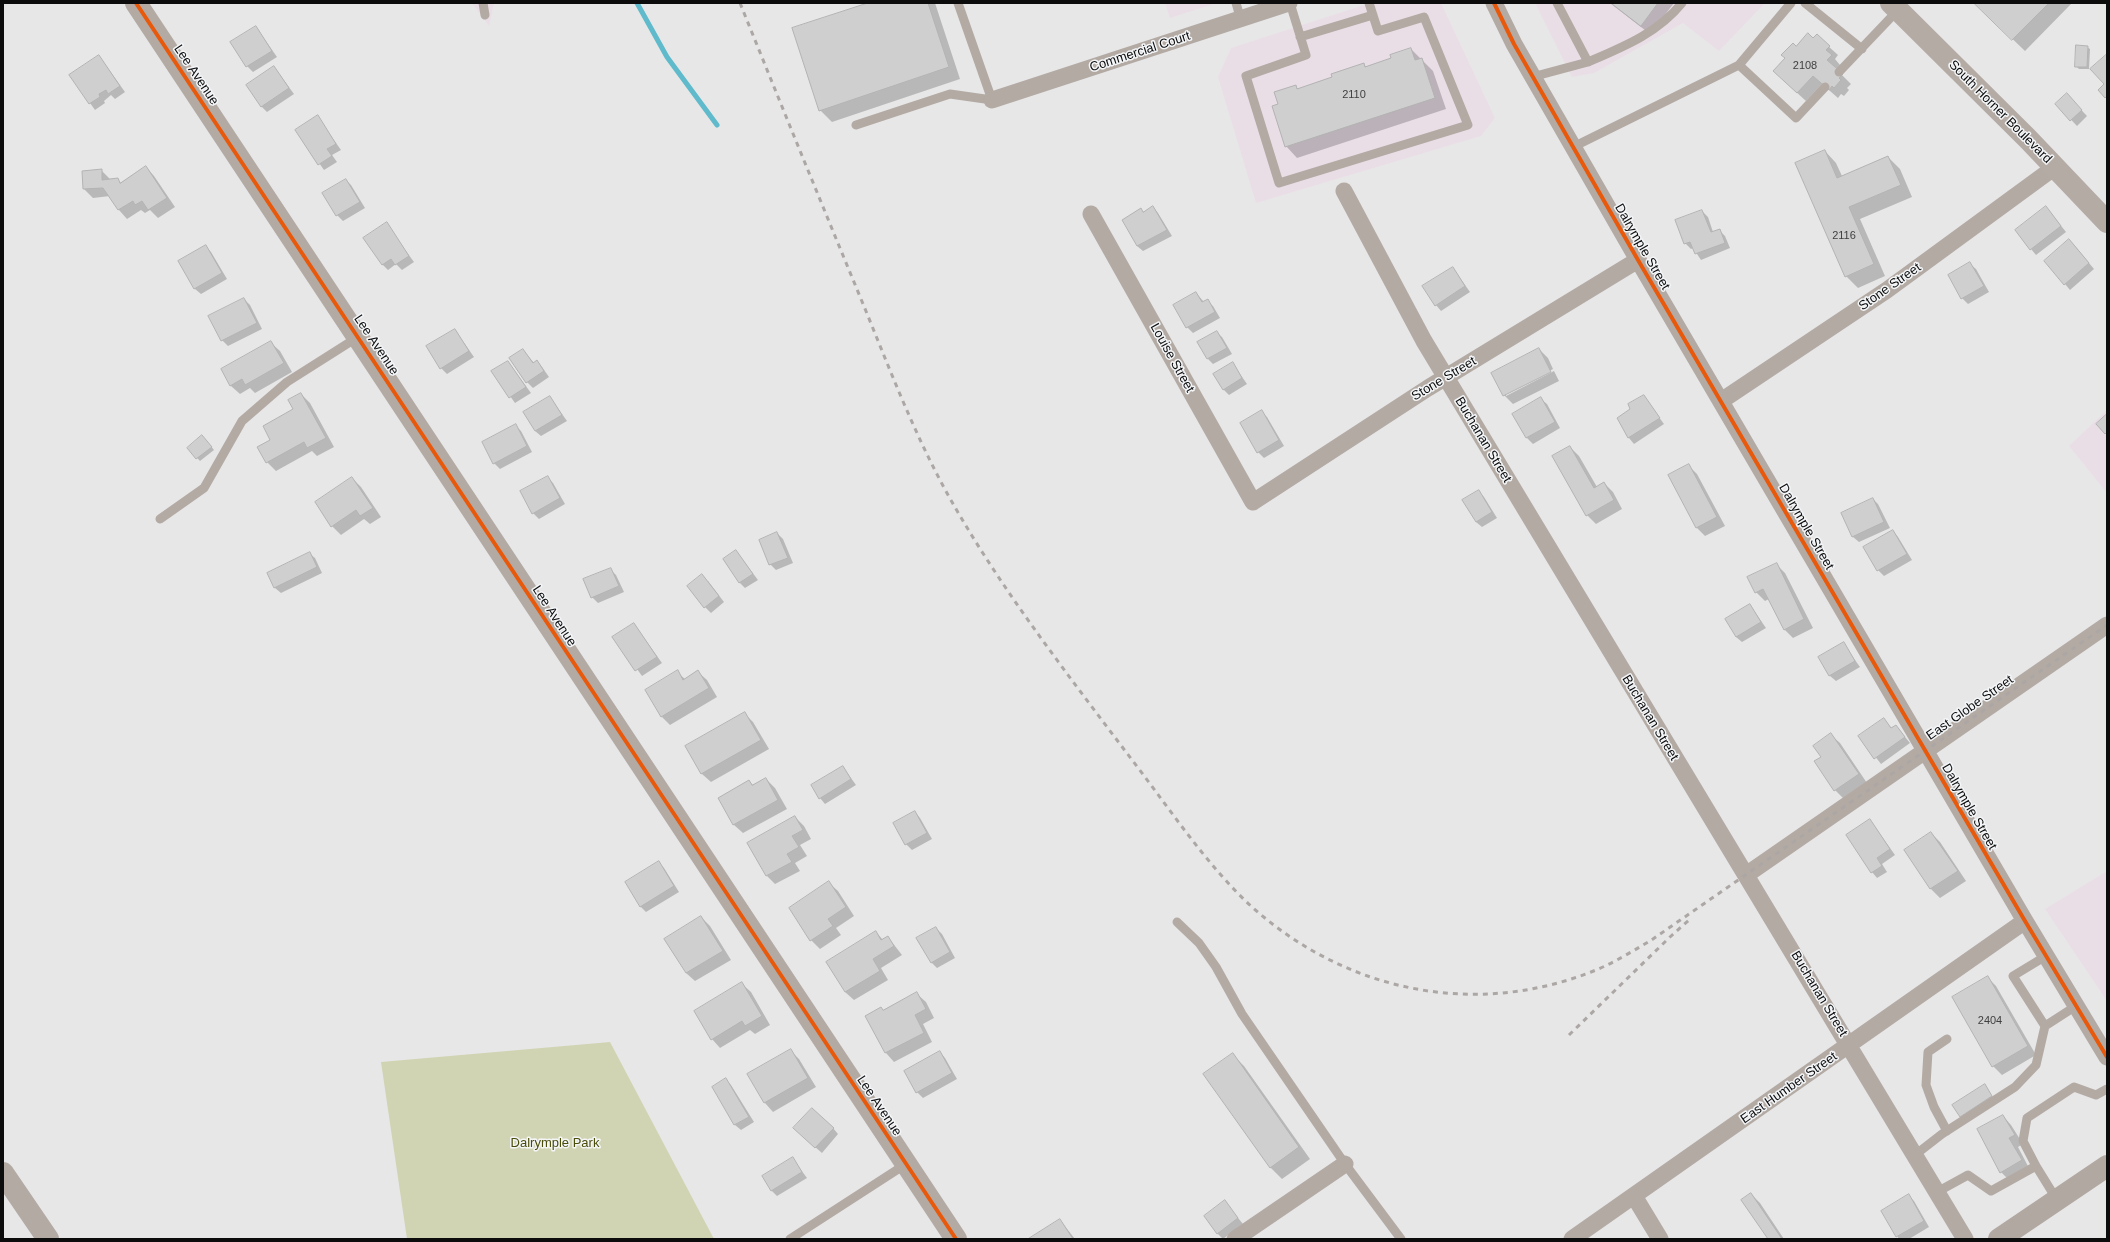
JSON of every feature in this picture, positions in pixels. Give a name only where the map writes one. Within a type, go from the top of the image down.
[{"type":"main road","name":"South Horner Boulevard","points":[[1894,7],[2055,167],[2107,222]]},
{"type":"main road","points":[[1999,1239],[2107,1166]]},
{"type":"street","name":"Lee Avenue","points":[[136,3],[796,1001],[956,1239]]},
{"type":"street","name":"Commercial Court","points":[[992,100],[1241,20],[1289,3]]},
{"type":"street","name":"Dalrymple Street","points":[[1494,3],[1532,77],[1638,260],[1925,752],[2107,1057]]},
{"type":"street","name":"Stone Street","points":[[1721,401],[1887,290],[2055,167]]},
{"type":"street","name":"Buchanan Street","points":[[1344,191],[1424,341],[1966,1239]]},
{"type":"street","name":"Louise Street","points":[[1090,214],[1253,502]]},
{"type":"street","name":"Stone Street","points":[[1253,502],[1428,388],[1638,260]]},
{"type":"street","name":"East Globe Street","points":[[1746,875],[2107,625]]},
{"type":"street","name":"East Humber Street","points":[[1572,1239],[2025,921]]},
{"type":"street","points":[[1235,1239],[1345,1164]]},
{"type":"street","points":[[3,1173],[48,1239]]},
{"type":"street","points":[[1634,1196],[1660,1239]]},
{"type":"lane","points":[[483,3],[485,15]]},
{"type":"lane","points":[[856,125],[950,94],[992,100],[958,3]]},
{"type":"lane","points":[[1236,3],[1241,20]]},
{"type":"lane","points":[[1289,3],[1306,55],[1246,76],[1279,183],[1468,125],[1424,17],[1378,31],[1369,3]]},
{"type":"lane","points":[[1557,3],[1588,62]]},
{"type":"lane","points":[[1532,77],[1588,62],[1632,44],[1670,18],[1682,3]]},
{"type":"lane","points":[[1573,147],[1739,65],[1791,3]]},
{"type":"lane","points":[[1805,3],[1862,48]]},
{"type":"lane","points":[[1840,72],[1862,48],[1894,7]]},
{"type":"lane","points":[[1300,37],[1373,15]]},
{"type":"lane","points":[[1739,65],[1796,118],[1825,87]]},
{"type":"lane","points":[[160,519],[204,488],[242,421],[287,382],[358,337]]},
{"type":"lane","points":[[1178,922],[1199,943],[1216,967],[1242,1014],[1345,1164],[1401,1239]]},
{"type":"lane","points":[[2045,1026],[2013,976],[2046,956]]},
{"type":"lane","points":[[1915,1155],[1947,1131],[2015,1086],[2036,1065],[2045,1026],[2076,1006]]},
{"type":"lane","points":[[1947,1039],[1928,1052],[1926,1085],[1934,1107],[1947,1131]]},
{"type":"lane","points":[[2057,1200],[2036,1166],[2023,1141],[2027,1118],[2074,1087],[2096,1095],[2107,1089]]},
{"type":"lane","points":[[790,1239],[906,1164]]},
{"type":"lane","points":[[1937,1192],[1968,1175],[1991,1191],[2036,1166]]},
{"type":"shaded area","points":[[472,3],[494,3],[489,26]]},
{"type":"shaded area","points":[[1165,3],[1217,3],[1170,18]]},
{"type":"shaded area","points":[[1370,3],[1441,3],[1495,118],[1481,136],[1256,203],[1218,77],[1231,48]]},
{"type":"shaded area","points":[[1535,3],[1765,3],[1719,51],[1683,23],[1594,73],[1572,77]]},
{"type":"shaded area","points":[[2107,410],[2107,493],[2069,446]]},
{"type":"shaded area","points":[[2107,871],[2107,1001],[2045,909]]},
{"type":"green space","name":"Dalrymple Park","points":[[610,1042],[714,1239],[407,1239],[381,1062]]},
{"type":"building","points":[[868,3],[928,3],[949,67],[819,111],[792,28]]},
{"type":"building","points":[[1611,3],[1658,3],[1641,26]]},
{"type":"building","points":[[1974,3],[2049,3],[2012,40]]},
{"type":"building","points":[[256,26],[272,51],[246,67],[230,42]]},
{"type":"building","points":[[1808,33],[1813,38],[1817,34],[1830,46],[1826,50],[1832,55],[1827,60],[1843,74],[1839,78],[1841,80],[1834,88],[1832,86],[1829,90],[1813,76],[1797,93],[1773,71],[1785,58],[1781,55],[1793,43],[1796,46]]},
{"type":"building","points":[[2076,45],[2088,46],[2087,67],[2075,67]]},
{"type":"building","points":[[1411,48],[1415,60],[1422,58],[1435,98],[1285,147],[1272,106],[1278,104],[1274,92],[1296,85],[1297,89],[1332,77],[1331,74],[1364,63],[1365,67],[1391,58],[1390,55]]},
{"type":"building","points":[[2107,54],[2107,96],[2105,98],[2098,90],[2104,84],[2090,69]]},
{"type":"building","points":[[99,55],[120,86],[108,94],[106,90],[99,94],[100,97],[89,104],[69,75]]},
{"type":"building","points":[[274,66],[289,88],[261,107],[246,85]]},
{"type":"building","points":[[2067,93],[2082,110],[2070,121],[2055,104]]},
{"type":"building","points":[[318,115],[336,144],[327,149],[332,156],[318,165],[295,130]]},
{"type":"building","points":[[1825,150],[1837,178],[1888,156],[1901,185],[1849,207],[1874,264],[1845,277],[1795,163]]},
{"type":"building","points":[[146,166],[167,198],[148,210],[142,201],[135,205],[133,201],[118,210],[103,188],[83,189],[82,171],[102,169],[102,180],[118,178],[120,183]]},
{"type":"building","points":[[346,179],[360,202],[336,216],[322,193]]},
{"type":"building","points":[[1153,206],[1167,230],[1137,246],[1122,220],[1141,208],[1143,212]]},
{"type":"building","points":[[2046,206],[2061,226],[2030,250],[2015,230]]},
{"type":"building","points":[[1702,210],[1711,232],[1720,229],[1725,243],[1695,254],[1690,242],[1684,244],[1675,220]]},
{"type":"building","points":[[387,222],[409,256],[395,265],[391,259],[382,265],[363,238]]},
{"type":"building","points":[[2069,239],[2089,263],[2064,285],[2044,261]]},
{"type":"building","points":[[206,245],[222,273],[194,289],[178,261]]},
{"type":"building","points":[[1970,262],[1984,286],[1961,299],[1948,275]]},
{"type":"building","points":[[1453,267],[1465,286],[1435,306],[1422,286]]},
{"type":"building","points":[[1196,292],[1202,302],[1208,299],[1215,312],[1186,328],[1173,305]]},
{"type":"building","points":[[244,298],[257,323],[221,341],[208,316]]},
{"type":"building","points":[[455,329],[469,351],[440,369],[426,346]]},
{"type":"building","points":[[1217,331],[1227,348],[1207,359],[1197,342]]},
{"type":"building","points":[[271,341],[284,363],[245,385],[242,379],[230,386],[221,369]]},
{"type":"building","points":[[1539,348],[1551,372],[1503,396],[1491,373]]},
{"type":"building","points":[[523,349],[533,363],[537,360],[544,371],[526,383],[509,358]]},
{"type":"building","points":[[508,361],[526,387],[509,398],[491,371]]},
{"type":"building","points":[[1233,362],[1242,378],[1223,390],[1213,374]]},
{"type":"building","points":[[301,393],[326,438],[307,448],[304,442],[266,463],[257,447],[270,440],[263,426],[293,409],[288,400]]},
{"type":"building","points":[[1644,395],[1660,418],[1628,438],[1617,418],[1630,409],[1628,404]]},
{"type":"building","points":[[550,396],[562,415],[535,431],[523,412]]},
{"type":"building","points":[[1541,397],[1555,422],[1526,438],[1512,414]]},
{"type":"building","points":[[1262,410],[1279,440],[1257,453],[1240,423]]},
{"type":"building","points":[[2107,414],[2107,432],[2105,434],[2096,424]]},
{"type":"building","points":[[516,424],[527,446],[493,464],[482,442]]},
{"type":"building","points":[[202,435],[212,447],[196,459],[187,448]]},
{"type":"building","points":[[1570,446],[1594,488],[1604,482],[1614,500],[1586,516],[1552,456]]},
{"type":"building","points":[[1689,464],[1717,517],[1696,528],[1668,475]]},
{"type":"building","points":[[548,476],[560,498],[532,514],[520,491]]},
{"type":"building","points":[[352,477],[373,508],[360,516],[356,510],[331,527],[315,502]]},
{"type":"building","points":[[1479,490],[1492,512],[1476,522],[1462,500]]},
{"type":"building","points":[[1873,498],[1884,522],[1852,537],[1841,513]]},
{"type":"building","points":[[1893,530],[1907,554],[1877,571],[1863,547]]},
{"type":"building","points":[[777,532],[788,558],[769,565],[759,540]]},
{"type":"building","points":[[736,550],[753,574],[739,583],[723,559]]},
{"type":"building","points":[[310,552],[317,567],[274,588],[267,573]]},
{"type":"building","points":[[1777,563],[1804,619],[1784,630],[1763,589],[1755,593],[1747,577]]},
{"type":"building","points":[[611,568],[619,586],[591,598],[583,579]]},
{"type":"building","points":[[702,574],[719,596],[704,608],[687,586]]},
{"type":"building","points":[[1750,604],[1761,622],[1736,637],[1725,619]]},
{"type":"building","points":[[634,623],[657,657],[635,671],[612,637]]},
{"type":"building","points":[[1844,642],[1855,661],[1829,676],[1818,657]]},
{"type":"building","points":[[678,670],[683,680],[698,670],[709,688],[661,717],[645,690]]},
{"type":"building","points":[[745,712],[761,740],[701,774],[685,746]]},
{"type":"building","points":[[1884,718],[1891,728],[1896,725],[1905,737],[1874,759],[1858,736]]},
{"type":"building","points":[[1831,733],[1859,774],[1834,791],[1814,761],[1821,757],[1813,746]]},
{"type":"building","points":[[843,766],[851,779],[819,799],[811,785]]},
{"type":"building","points":[[766,778],[778,800],[733,825],[718,798],[749,780],[752,785]]},
{"type":"building","points":[[915,811],[927,833],[905,845],[893,823]]},
{"type":"building","points":[[795,816],[803,830],[792,836],[799,847],[787,854],[792,862],[766,876],[747,843]]},
{"type":"building","points":[[1870,819],[1890,849],[1877,858],[1882,866],[1871,873],[1846,835]]},
{"type":"building","points":[[1931,832],[1958,871],[1930,889],[1904,850]]},
{"type":"building","points":[[659,861],[674,886],[640,907],[625,882]]},
{"type":"building","points":[[829,881],[846,907],[828,919],[833,926],[810,941],[789,908]]},
{"type":"building","points":[[701,916],[723,951],[686,973],[664,939]]},
{"type":"building","points":[[936,927],[950,952],[931,963],[916,938]]},
{"type":"building","points":[[876,931],[881,940],[888,936],[894,946],[873,959],[880,971],[845,992],[826,962]]},
{"type":"building","points":[[1988,976],[2028,1046],[1992,1067],[1952,997]]},
{"type":"building","points":[[742,982],[762,1016],[745,1026],[742,1021],[711,1040],[694,1011]]},
{"type":"building","points":[[917,992],[926,1009],[915,1015],[924,1033],[885,1053],[865,1016],[881,1007],[883,1010]]},
{"type":"building","points":[[791,1049],[808,1078],[764,1103],[747,1074]]},
{"type":"building","points":[[940,1051],[952,1073],[916,1093],[904,1071]]},
{"type":"building","points":[[1233,1053],[1299,1147],[1270,1168],[1203,1074]]},
{"type":"building","points":[[726,1078],[749,1117],[734,1125],[712,1087]]},
{"type":"building","points":[[1985,1084],[1992,1096],[1960,1117],[1952,1105]]},
{"type":"building","points":[[812,1108],[834,1128],[815,1148],[793,1128]]},
{"type":"building","points":[[2003,1115],[2015,1135],[2009,1138],[2022,1160],[2000,1173],[1977,1129]]},
{"type":"building","points":[[793,1157],[802,1172],[771,1191],[762,1176]]},
{"type":"building","points":[[1751,1193],[1782,1239],[1768,1239],[1741,1200]]},
{"type":"building","points":[[1909,1194],[1924,1221],[1896,1237],[1881,1211]]},
{"type":"building","points":[[1225,1200],[1238,1218],[1217,1234],[1204,1216]]},
{"type":"building","points":[[1060,1219],[1073,1239],[1028,1239]]},
{"type":"waterway","points":[[637,3],[667,57],[717,125]]},
{"type":"railway","points":[[740,3],[903,402],[926,452],[971,535],[1057,661],[1202,853],[1252,907],[1289,936],[1328,959],[1369,977],[1412,988],[1457,994],[1501,993],[1546,986],[1599,969],[1650,941],[2107,625]]},
{"type":"railway","points":[[1569,1035],[1689,920]]},
{"type":"cycle path","points":[[136,3],[956,1239]]},
{"type":"cycle path","points":[[1494,3],[1514,44],[1638,260],[2025,921],[2107,1057]]}]
